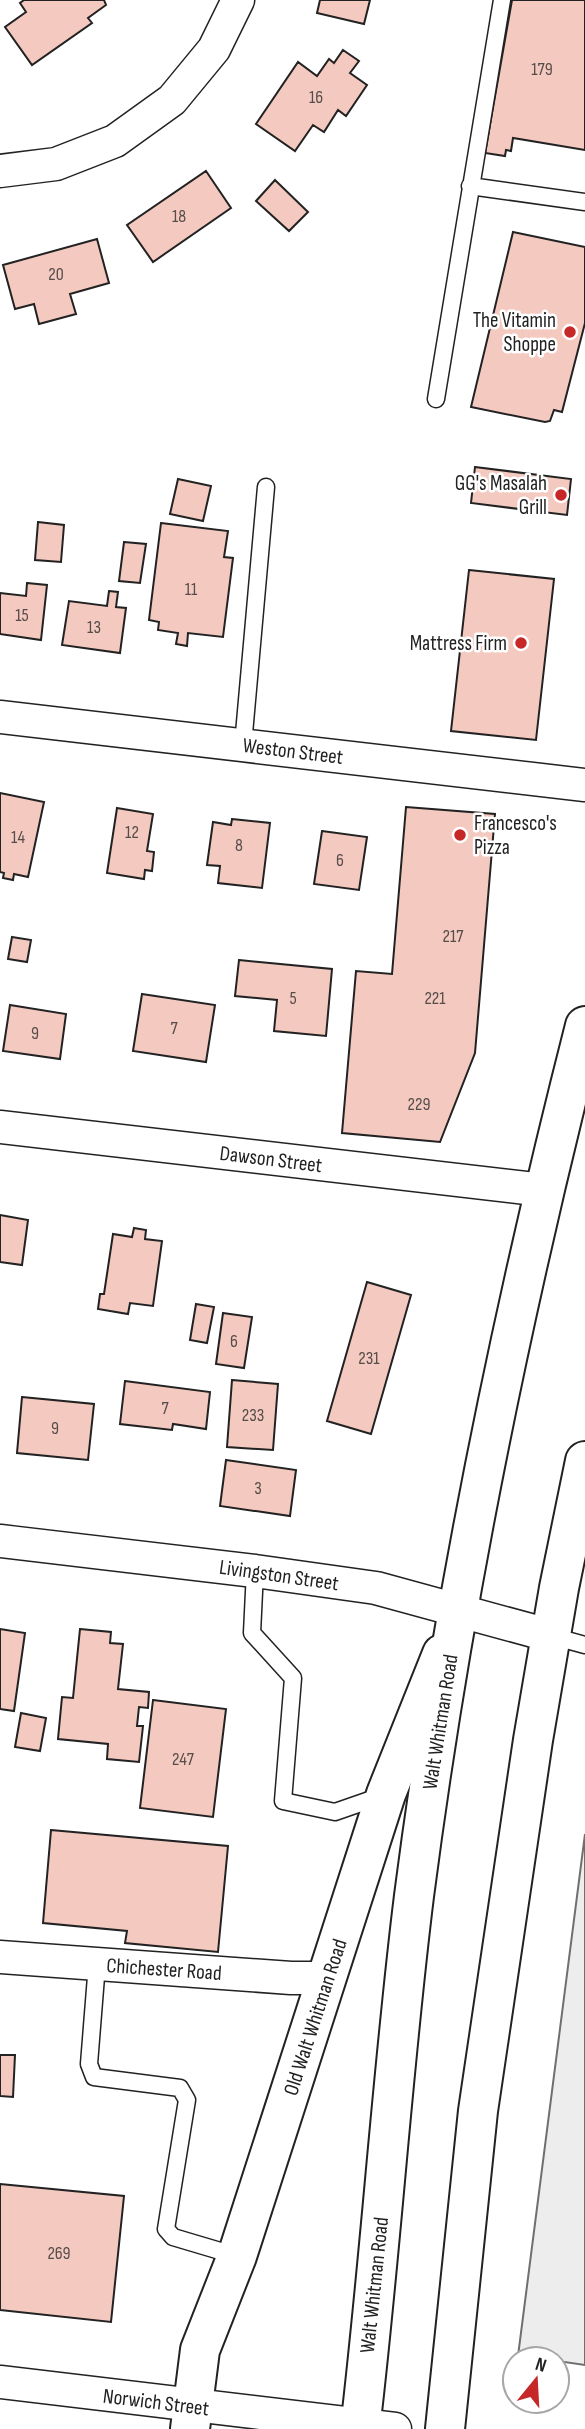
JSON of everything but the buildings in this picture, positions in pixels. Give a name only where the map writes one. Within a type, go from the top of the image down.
[{"type":"main road","name":"Walt Whitman Road","points":[[372,2428],[414,1895],[437,1738],[472,1531],[543,1190],[585,1026]]},
{"type":"main road","points":[[445,2429],[478,2112],[533,1740],[568,1641],[585,1461]]},
{"type":"main road","name":"Old Walt Whitman Road","points":[[192,2418],[200,2350],[237,2256],[386,1794],[459,1611]]},
{"type":"street","points":[[0,170],[56,164],[124,135],[172,100],[214,49],[239,0]]},
{"type":"street","name":"Weston Street","points":[[0,717],[585,785]]},
{"type":"street","name":"Dawson Street","points":[[0,1127],[543,1190]]},
{"type":"street","name":"Livingston Street","points":[[0,1541],[376,1588],[568,1641]]},
{"type":"street","name":"Chichester Road","points":[[0,1957],[291,1978],[328,1978]]},
{"type":"street","name":"Norwich Street","points":[[0,2382],[192,2418],[372,2428]]},
{"type":"lane","points":[[436,399],[502,0]]},
{"type":"lane","points":[[470,186],[585,202]]},
{"type":"lane","points":[[243,745],[266,487]]},
{"type":"lane","points":[[256,1571],[252,1633],[293,1678],[284,1801],[335,1812],[386,1794]]},
{"type":"lane","points":[[97,1964],[89,2064],[94,2077],[180,2088],[187,2100],[166,2229],[173,2237],[237,2256]]},
{"type":"shaded area","points":[[585,1834],[585,2365],[571,2363],[571,2345],[519,2345]]},
{"type":"place","name":"The Vitamin Shoppe","points":[[570,332]]},
{"type":"place","name":"GG's Masalah Grill","points":[[561,495]]},
{"type":"place","name":"Mattress Firm","points":[[521,643]]},
{"type":"place","name":"Francesco's Pizza","points":[[460,835]]}]
